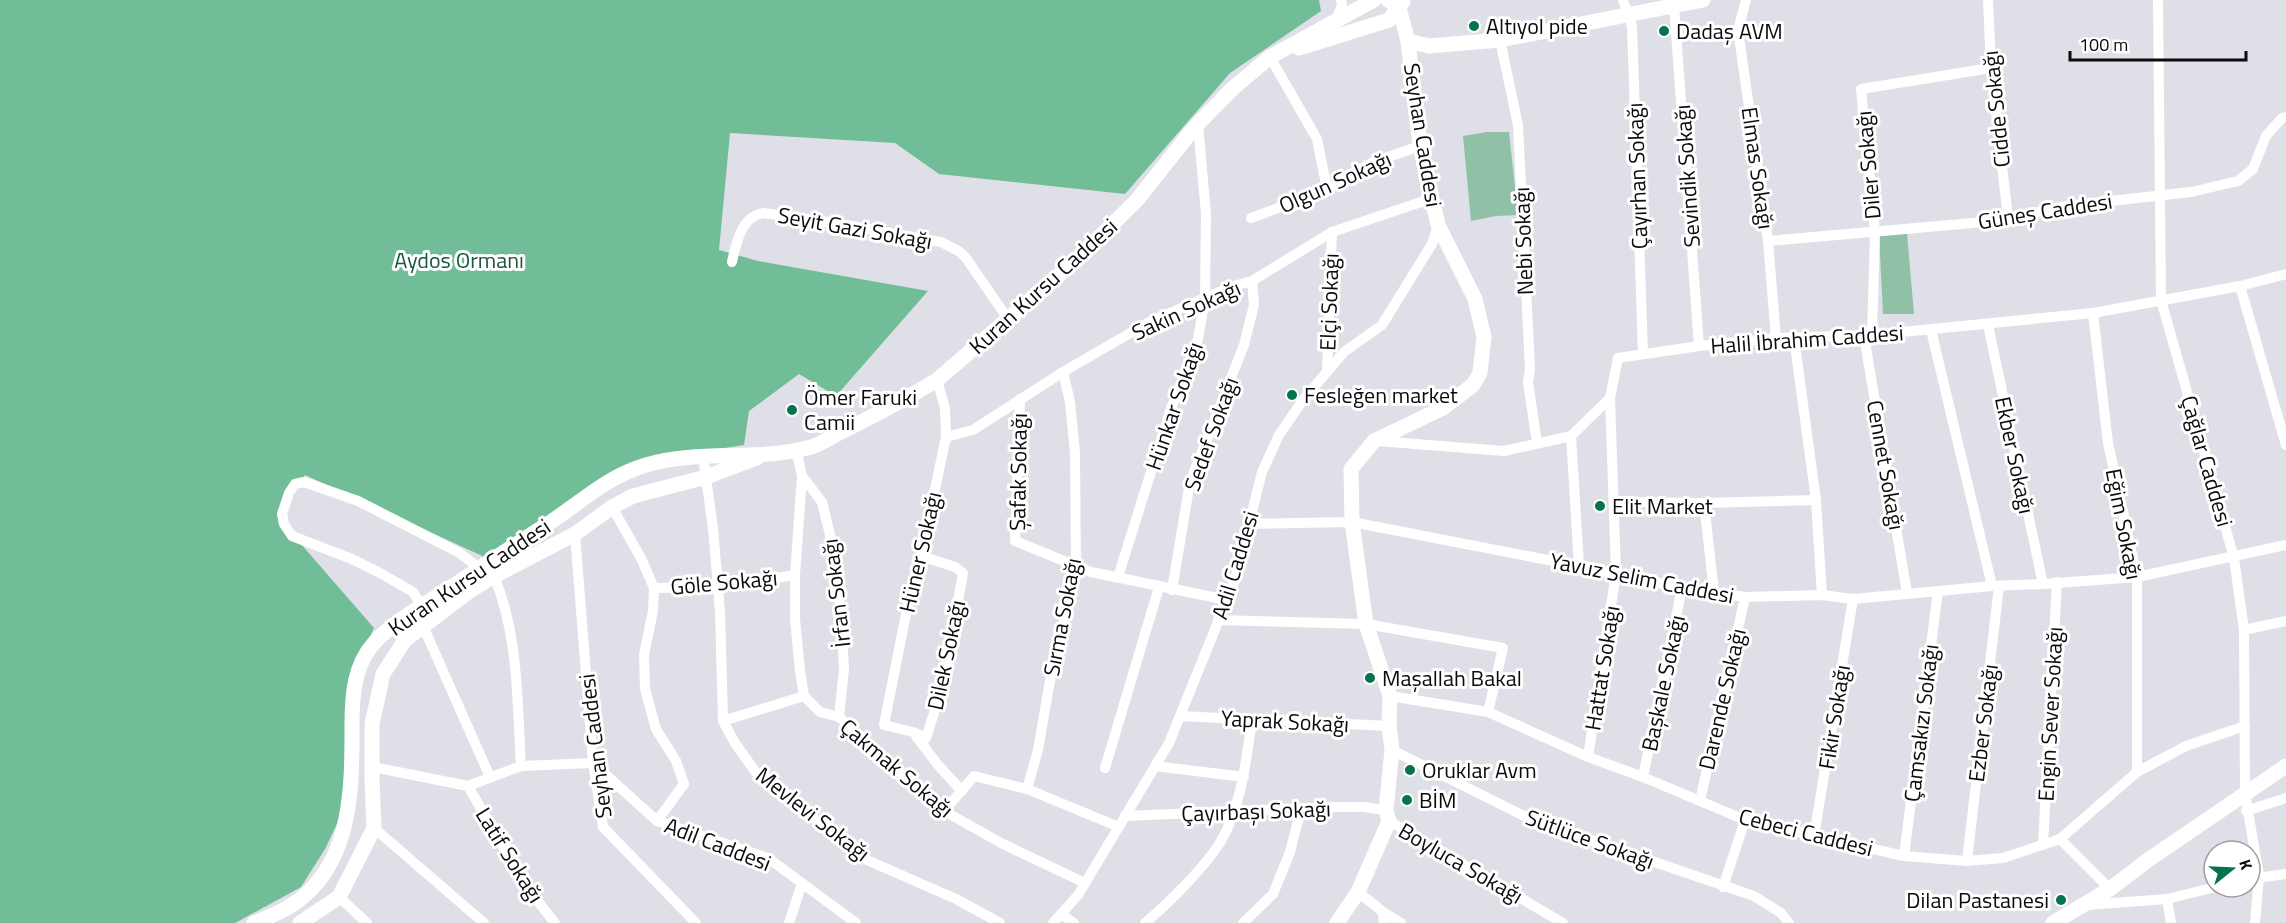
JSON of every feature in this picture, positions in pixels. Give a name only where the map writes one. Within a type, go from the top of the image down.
[{"type":"main road","points":[[1408,40],[1429,46],[1500,40],[1703,0]]},
{"type":"main road","name":"Kuran Kursu Caddesi","points":[[254,923],[281,911],[303,897],[327,868],[341,836],[350,799],[352,702],[358,670],[372,645],[391,627],[478,567],[552,522],[610,480],[647,465],[703,456],[771,453],[812,446],[856,425],[936,380],[1074,262],[1137,200],[1198,123],[1232,89],[1270,57],[1363,2]]},
{"type":"main road","points":[[1363,2],[1368,16],[1395,7]]},
{"type":"main road","name":"Kuran Kursu Caddesi","points":[[1270,57],[1395,7]]},
{"type":"main road","name":"Seyhan Caddesi","points":[[1337,923],[1358,892],[1388,816],[1392,750],[1389,726],[1390,696],[1366,624],[1352,522],[1351,469],[1374,441],[1443,408],[1473,386],[1480,373],[1484,337],[1475,299],[1438,225],[1420,146],[1408,40],[1395,7]]},
{"type":"main road","name":"Kuran Kursu Caddesi","points":[[300,923],[339,897],[374,828],[372,724],[383,674],[405,640],[494,576],[575,534],[612,507],[633,496],[706,477],[771,453]]},
{"type":"main road","points":[[2053,923],[2110,889],[2148,860],[2286,766]]},
{"type":"street","points":[[1336,20],[1342,5],[1341,0]]},
{"type":"street","name":"Çayırhan Sokağı","points":[[1623,0],[1632,26],[1643,354]]},
{"type":"street","name":"Elmas Sokağı","points":[[1746,0],[1738,30],[1768,241],[1776,338]]},
{"type":"street","name":"Cidde Sokağı","points":[[1988,0],[1991,68],[2008,218]]},
{"type":"street","name":"Çağlar Caddesi","points":[[2158,0],[2162,300],[2234,558],[2244,630],[2245,793],[2249,839]]},
{"type":"street","name":"Sevindik Sokağı","points":[[1674,6],[1699,346]]},
{"type":"street","name":"Nebi Sokağı","points":[[1500,40],[1518,124],[1530,369],[1528,382],[1537,443]]},
{"type":"street","points":[[1270,57],[1317,140],[1327,189]]},
{"type":"street","name":"Diler Sokağı","points":[[1868,336],[1875,232],[1861,89],[1991,68]]},
{"type":"street","name":"Güneş Caddesi","points":[[1768,241],[2008,218],[2066,206],[2191,192],[2238,181],[2253,169],[2266,135],[2286,117]]},
{"type":"street","name":"Hünkar Sokağı","points":[[1118,577],[1171,408],[1188,370],[1198,339],[1205,298],[1206,214],[1198,123]]},
{"type":"street","name":"Olgun Sokağı","points":[[1251,218],[1327,189],[1371,163],[1420,146]]},
{"type":"street","name":"Sakin Sokağı","points":[[946,437],[973,430],[1063,372],[1151,321],[1233,286],[1252,281],[1332,232],[1433,198]]},
{"type":"street","name":"Seyit Gazi Sokağı","points":[[732,262],[735,246],[746,223],[756,215],[764,213],[941,242],[960,252],[966,258],[1008,319]]},
{"type":"street","name":"Adil Caddesi","points":[[1053,923],[1078,895],[1169,743],[1235,580],[1262,472],[1279,435],[1344,352],[1382,324],[1432,244],[1438,225]]},
{"type":"street","name":"Elçi Sokağı","points":[[1327,372],[1332,232]]},
{"type":"street","name":"Halil İbrahim Caddesi","points":[[1610,398],[1618,358],[1776,338],[1868,336],[2093,313],[2240,286],[2286,274]]},
{"type":"street","name":"Sedef Sokağı","points":[[1172,590],[1190,482],[1244,345],[1254,305],[1252,281]]},
{"type":"street","points":[[2240,286],[2286,445]]},
{"type":"street","name":"Eğim Sokağı","points":[[2093,313],[2108,443],[2137,577],[2136,772]]},
{"type":"street","name":"Ekber Sokağı","points":[[1988,325],[2043,584]]},
{"type":"street","name":"Ezber Sokağı","points":[[1931,330],[1995,586],[1967,861]]},
{"type":"street","name":"Cennet Sokağı","points":[[1868,336],[1907,593]]},
{"type":"street","points":[[1794,338],[1816,500],[1822,595]]},
{"type":"street","name":"Sırma Sokağı","points":[[1027,789],[1038,750],[1049,686],[1076,567],[1075,453],[1070,402],[1063,372]]},
{"type":"street","name":"Hüner Sokağı","points":[[884,724],[912,584],[921,556],[946,437],[945,408],[936,380]]},
{"type":"street","points":[[1374,441],[1504,451],[1571,436],[1610,398]]},
{"type":"street","name":"Hattat Sokağı","points":[[1588,757],[1616,573],[1610,398]]},
{"type":"street","name":"Şafak Sokağı","points":[[1020,399],[1016,541],[1051,554],[1076,567],[1158,587],[1227,600]]},
{"type":"street","points":[[1571,436],[1579,566]]},
{"type":"street","points":[[703,456],[718,587],[723,721],[804,696],[795,619],[795,575],[802,476],[796,449]]},
{"type":"street","name":"İrfan Sokağı","points":[[802,476],[822,502],[832,543],[841,614],[844,669],[839,717]]},
{"type":"street","points":[[422,606],[413,592],[382,574],[352,559],[292,536],[284,524],[282,514],[289,493],[295,484],[304,482],[358,501],[458,552],[478,567]]},
{"type":"street","points":[[1615,502],[1704,503],[1816,500]]},
{"type":"street","points":[[1704,503],[1714,592]]},
{"type":"street","points":[[612,507],[641,558],[654,588],[653,611],[644,655],[645,689],[656,729],[676,761],[684,784],[657,821]]},
{"type":"street","name":"Yavuz Selim Caddesi","points":[[1249,524],[1352,522],[1682,588],[1745,597],[1822,595],[1853,598],[2137,577],[2286,545]]},
{"type":"street","name":"Seyhan Caddesi","points":[[575,534],[593,763],[603,827],[696,923]]},
{"type":"street","name":"Dilek Sokağı","points":[[884,724],[926,738],[943,685],[963,573],[955,567],[921,556]]},
{"type":"street","name":"Göle Sokağı","points":[[654,588],[718,587],[795,575]]},
{"type":"street","points":[[494,576],[505,602],[512,636],[521,766]]},
{"type":"street","name":"Engin Sever Sokağı","points":[[2043,845],[2057,582]]},
{"type":"street","points":[[1105,768],[1158,587]]},
{"type":"street","name":"Başkale Sokağı","points":[[1643,777],[1682,588]]},
{"type":"street","name":"Çamsakızı Sokağı","points":[[1904,856],[1938,591]]},
{"type":"street","name":"Darende Sokağı","points":[[1700,801],[1745,597]]},
{"type":"street","name":"Fikir Sokağı","points":[[1814,836],[1853,598]]},
{"type":"street","points":[[1218,620],[1366,624],[1503,648],[1488,712]]},
{"type":"street","points":[[2244,630],[2286,621]]},
{"type":"street","points":[[423,626],[490,777]]},
{"type":"street","name":"Çakmak Sokağı","points":[[804,696],[820,712],[839,717],[944,811],[1003,844],[1085,883]]},
{"type":"street","name":"Cebeci Caddesi","points":[[1390,696],[1488,712],[1588,757],[1643,777],[1745,820],[1904,856],[1967,861],[2003,858],[2060,839]]},
{"type":"street","name":"Yaprak Sokağı","points":[[1180,716],[1389,726]]},
{"type":"street","points":[[1146,923],[1198,870],[1221,841],[1244,777],[1252,720]]},
{"type":"street","name":"Mevlevi Sokağı","points":[[723,721],[757,774],[867,860],[956,898],[1000,923]]},
{"type":"street","points":[[2110,889],[2060,839],[2136,772],[2186,747],[2245,726]]},
{"type":"street","points":[[913,732],[938,765],[962,791]]},
{"type":"street","name":"Sütlüce Sokağı","points":[[1392,750],[1532,820],[1754,896],[1780,913],[1789,923]]},
{"type":"street","points":[[373,767],[468,786],[521,766],[593,763]]},
{"type":"street","name":"Adil Caddesi","points":[[593,763],[657,821],[768,858],[856,923]]},
{"type":"street","points":[[1155,766],[1244,777]]},
{"type":"street","points":[[944,811],[974,776],[1027,789],[1119,827]]},
{"type":"street","name":"Latif Sokağı","points":[[468,786],[525,885],[555,923]]},
{"type":"street","points":[[2246,811],[2286,798]]},
{"type":"street","name":"Çayırbaşı Sokağı","points":[[1125,816],[1364,807],[1388,816]]},
{"type":"street","points":[[1243,923],[1273,894],[1290,852],[1300,809]]},
{"type":"street","name":"Boyluca Sokağı","points":[[1388,816],[1563,923]]},
{"type":"street","points":[[1723,887],[1745,820]]},
{"type":"street","points":[[374,828],[484,923]]},
{"type":"street","points":[[2262,877],[2286,874]]},
{"type":"street","points":[[789,923],[802,883]]},
{"type":"street","points":[[2081,906],[2167,899],[2202,890]]},
{"type":"street","points":[[1358,892],[1384,918],[1401,923]]},
{"type":"street","points":[[339,897],[368,923]]},
{"type":"street","points":[[2167,899],[2171,923]]},
{"type":"street","name":"Çağlar Caddesi","points":[[2254,899],[2255,923]]},
{"type":"street","points":[[1061,914],[1074,923]]},
{"type":"green space","name":"Aydos Ormanı","points":[[0,0],[1319,0],[1321,11],[1230,73],[1125,194],[939,174],[895,143],[730,133],[719,250],[758,261],[928,291],[836,396],[799,374],[749,411],[744,445],[639,461],[489,559],[305,475],[278,523],[301,544],[374,628],[359,659],[345,807],[325,849],[301,887],[235,923],[0,923]]},
{"type":"green space","points":[[1487,132],[1509,132],[1518,215],[1471,221],[1463,136]]},
{"type":"green space","points":[[1907,234],[1914,314],[1883,314],[1879,235]]},
{"type":"place","name":"Altıyol pide","points":[[1474,26]]},
{"type":"place","name":"Dadaş AVM","points":[[1664,31]]},
{"type":"place","name":"Fesleğen market","points":[[1292,395]]},
{"type":"place","name":"Ömer Faruki Camii","points":[[792,410]]},
{"type":"place","name":"Elit Market","points":[[1600,506]]},
{"type":"place","name":"Maşallah Bakal","points":[[1370,678]]},
{"type":"place","name":"Oruklar Avm","points":[[1410,770]]},
{"type":"place","name":"BİM","points":[[1407,800]]},
{"type":"place","name":"Dilan Pastanesi","points":[[2061,900]]}]
